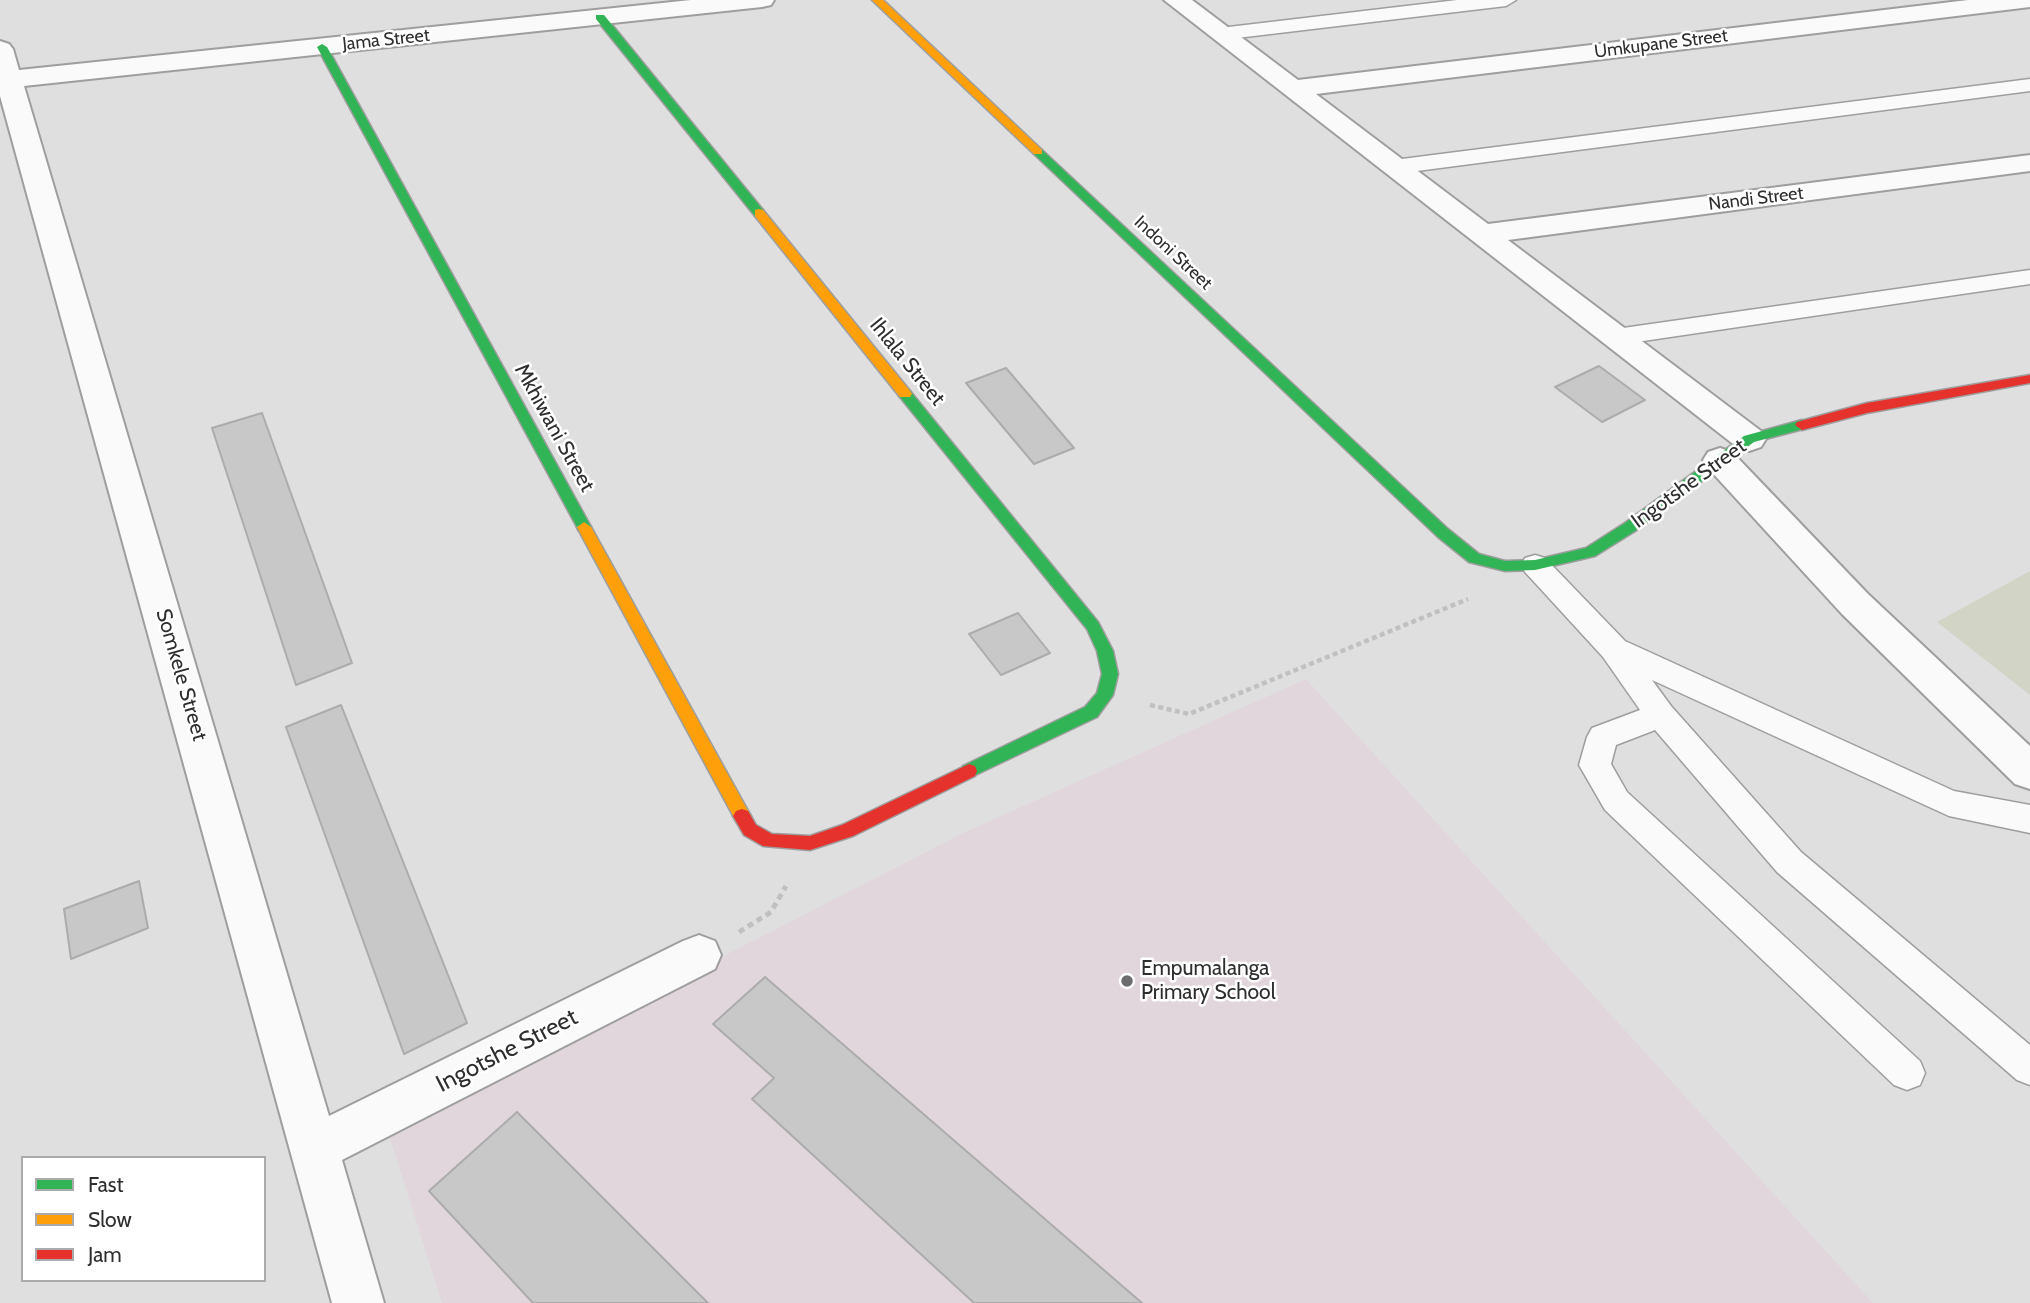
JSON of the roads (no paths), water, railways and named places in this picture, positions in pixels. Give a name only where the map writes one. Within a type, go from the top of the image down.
[{"type":"street","name":"Jama Street","points":[[5,64],[322,47],[762,0]]},
{"type":"street","name":"Indoni Street","points":[[877,0],[1443,533]]},
{"type":"street","points":[[1176,0],[1616,337],[1734,450],[1855,604],[2030,772]]},
{"type":"street","name":"Umkupane Street","points":[[1291,89],[2030,0]]},
{"type":"street","name":"Ihlala Street","points":[[600,17],[1093,626],[1105,651],[1110,674],[1105,695],[1091,712],[847,831],[810,843]]},
{"type":"street","name":"Mkhiwani Street","points":[[322,47],[750,830],[769,841],[810,843]]},
{"type":"street","name":"Somkele Street","points":[[5,64],[358,1303]]},
{"type":"street","name":"Nandi Street","points":[[1482,234],[2030,163]]},
{"type":"street","name":"Ingotshe Street","points":[[1443,533],[1474,558],[1520,566],[1590,552],[1630,527],[1734,450],[1867,408],[2030,379]]},
{"type":"street","name":"Ingotshe Street","points":[[316,1148],[699,955]]},
{"type":"lane","points":[[1220,34],[1506,0]]},
{"type":"lane","points":[[1394,167],[2030,85]]},
{"type":"lane","points":[[1616,337],[2030,277]]},
{"type":"lane","points":[[1520,566],[1614,649],[1660,715],[1789,862],[2030,1068]]},
{"type":"lane","points":[[1614,649],[1949,803],[2030,819]]},
{"type":"lane","points":[[1660,715],[1603,737],[1595,765],[1616,801],[1907,1073]]},
{"type":"place","name":"Empumalanga Primary School","points":[[1127,981]]}]
